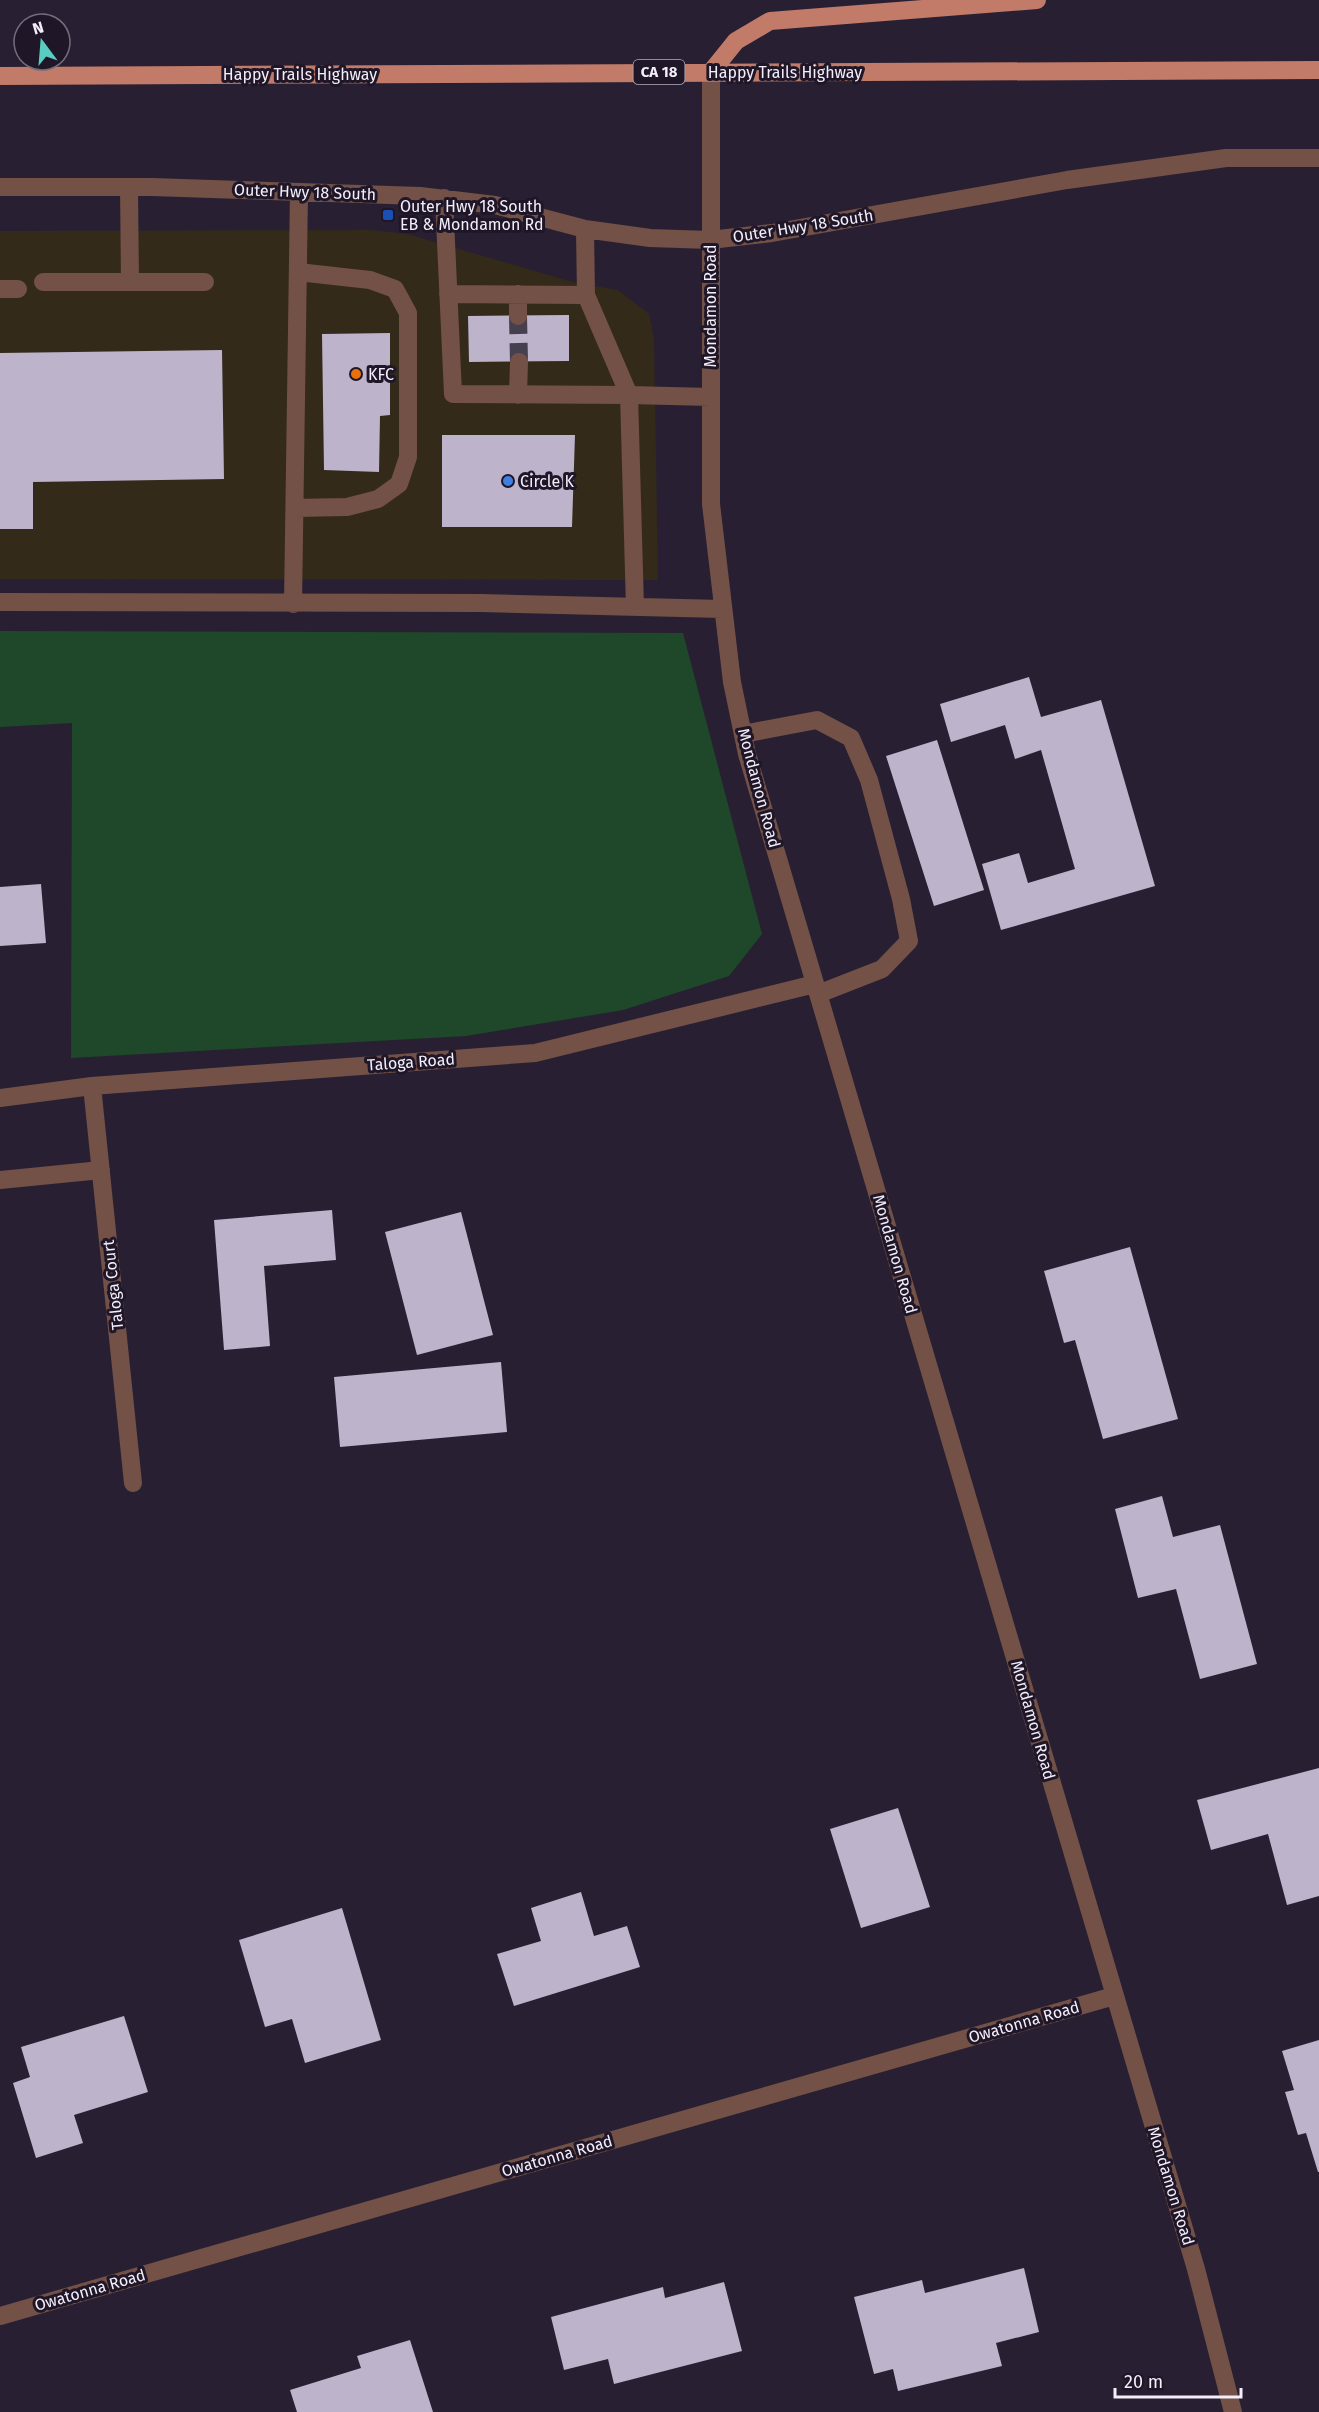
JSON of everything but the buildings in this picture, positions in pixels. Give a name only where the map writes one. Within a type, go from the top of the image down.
[{"type":"main road","points":[[711,72],[736,41],[770,21],[1037,0]]},
{"type":"main road","name":"Happy Trails Highway","points":[[0,76],[1319,70]]},
{"type":"street","name":"Mondamon Road","points":[[711,72],[711,504],[732,682],[747,754],[1113,1996],[1196,2269],[1233,2412]]},
{"type":"street","name":"Outer Hwy 18 South","points":[[0,187],[129,187],[444,198],[495,205],[585,229],[650,238],[710,240],[772,233],[1067,180],[1203,161],[1226,158],[1319,158]]},
{"type":"street","points":[[129,187],[130,282]]},
{"type":"street","points":[[293,604],[299,192]]},
{"type":"street","points":[[444,198],[453,394],[711,397]]},
{"type":"street","points":[[585,229],[586,295],[629,395],[635,607]]},
{"type":"street","points":[[295,508],[346,507],[378,498],[399,484],[408,457],[408,312],[395,289],[370,280],[298,272]]},
{"type":"street","points":[[43,282],[205,282]]},
{"type":"street","points":[[448,294],[586,295]]},
{"type":"street","points":[[518,294],[518,316]]},
{"type":"street","points":[[518,395],[519,362]]},
{"type":"street","points":[[0,602],[481,603],[722,609]]},
{"type":"street","name":"Taloga Road","points":[[0,1098],[92,1086],[535,1053],[817,989],[882,969],[909,940],[902,899],[869,780],[851,738],[817,720],[743,734]]},
{"type":"street","name":"Taloga Court","points":[[92,1086],[133,1484]]},
{"type":"street","points":[[0,1180],[101,1170]]},
{"type":"street","name":"Owatonna Road","points":[[0,2316],[1113,1996]]},
{"type":"shaded area","points":[[371,230],[407,234],[576,283],[618,290],[649,314],[654,340],[658,580],[0,579],[0,231]]},
{"type":"green space","points":[[0,631],[683,633],[762,934],[729,976],[623,1010],[466,1036],[71,1058],[72,723],[0,727]]},
{"type":"tunnel","points":[[518,316],[519,362]]},
{"type":"place","name":"Outer Hwy 18 South EB & Mondamon Rd","points":[[388,215]]},
{"type":"place","name":"KFC","points":[[356,374]]},
{"type":"place","name":"Circle K","points":[[508,481]]}]
